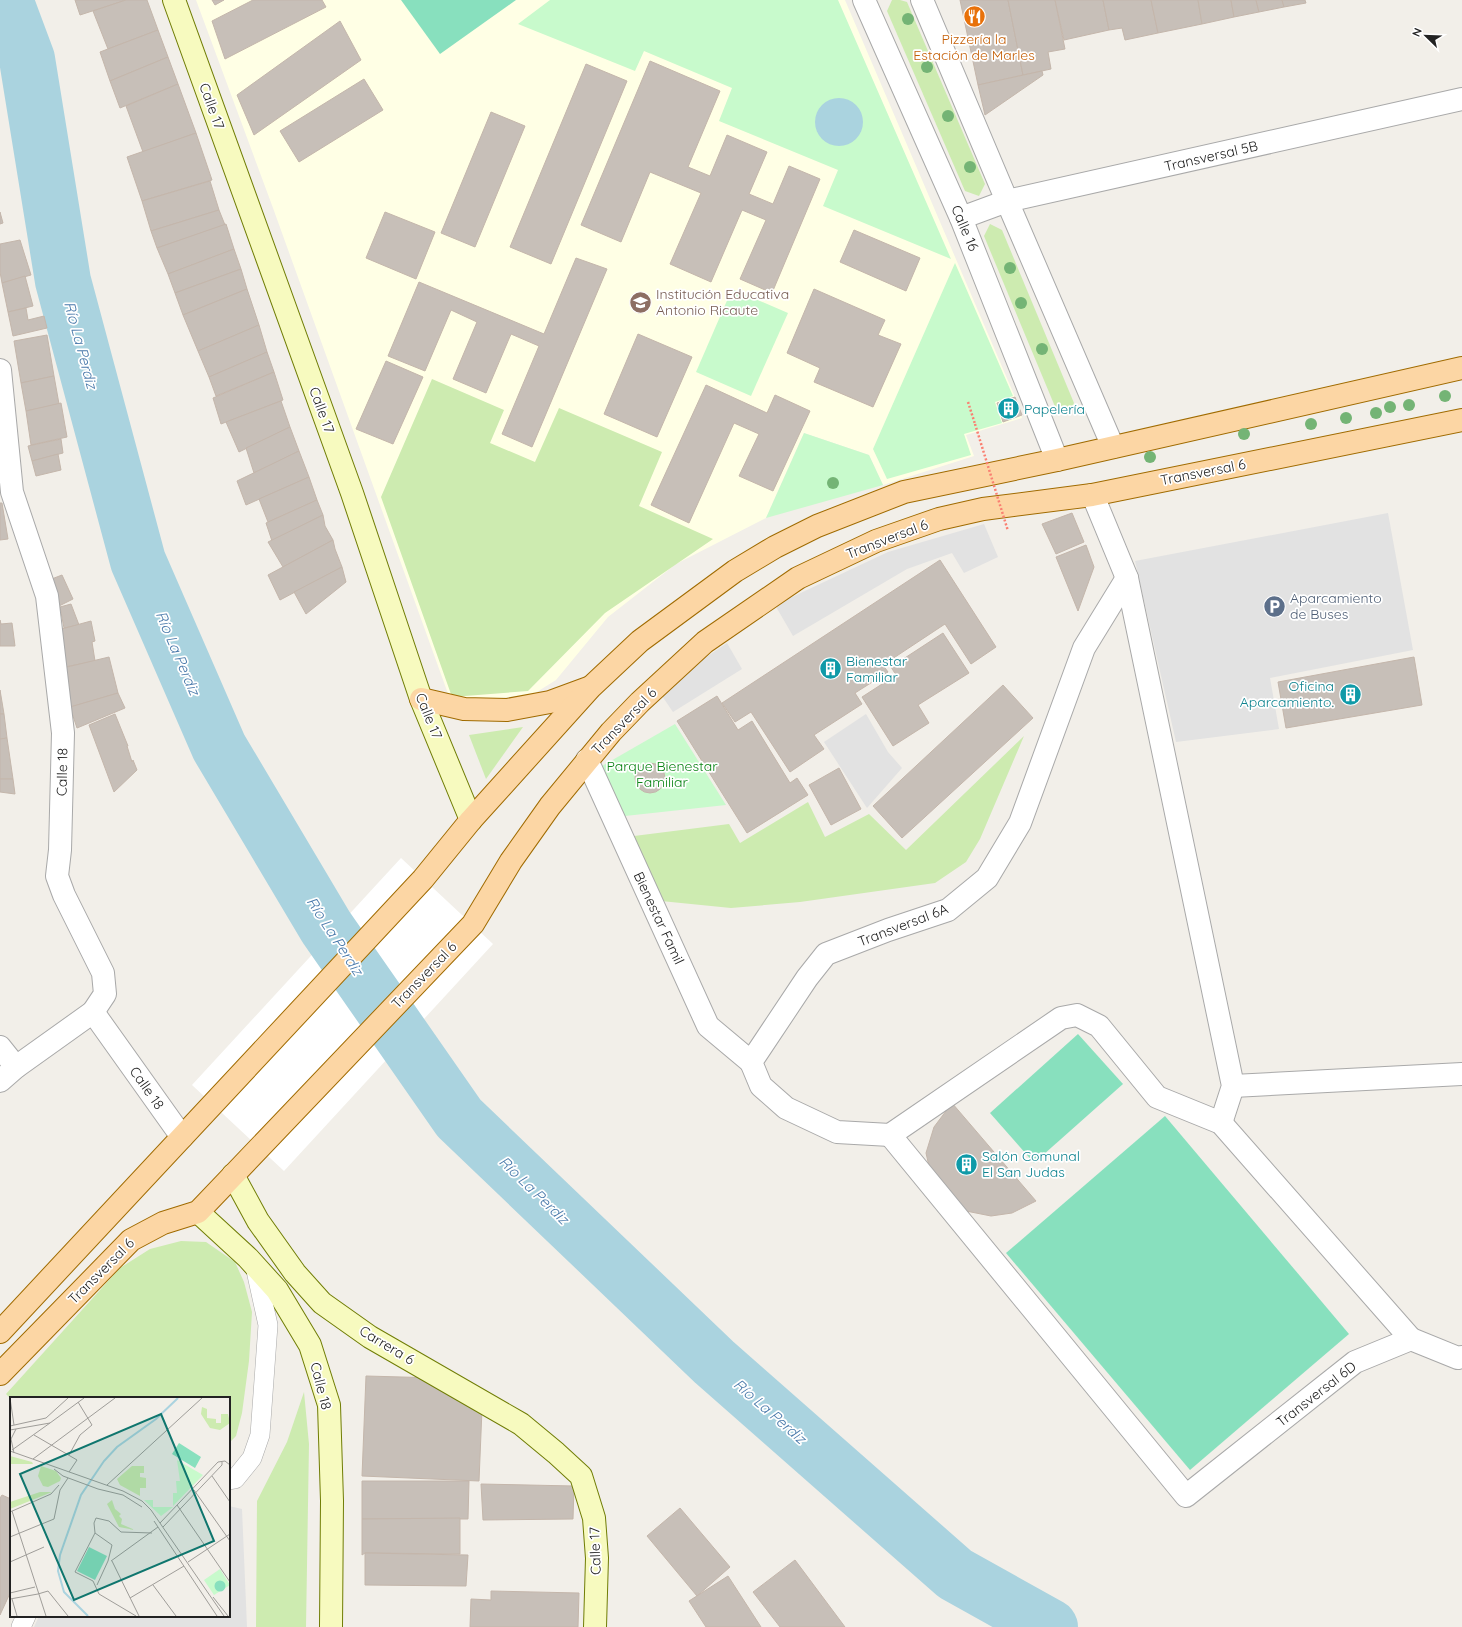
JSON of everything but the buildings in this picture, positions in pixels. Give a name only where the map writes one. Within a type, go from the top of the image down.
[{"type":"main road","name":"Calle 17","points":[[174,0],[352,493],[421,699],[471,820]]},
{"type":"main road","points":[[0,1332],[423,879],[471,820],[591,687],[640,641],[735,571],[775,547],[817,526],[904,492],[1057,460],[1462,368]]},
{"type":"main road","name":"Transversal 6","points":[[0,1374],[131,1240],[163,1223],[198,1212],[258,1147],[473,924],[511,861],[550,806],[587,760],[640,702],[705,642],[798,578],[876,541],[939,519],[982,509],[1092,495],[1462,420]]},
{"type":"main road","points":[[421,699],[464,710],[507,710],[550,702],[591,687]]},
{"type":"main road","name":"Carrera 6","points":[[233,1175],[258,1221],[295,1273],[322,1303],[370,1337],[521,1424],[581,1476]]},
{"type":"main road","name":"Calle 18","points":[[198,1212],[255,1266],[277,1290],[310,1345],[329,1405],[332,1502],[330,1627]]},
{"type":"main road","name":"Calle 17","points":[[581,1476],[594,1518],[597,1558],[595,1627]]},
{"type":"street","name":"Calle 16","points":[[864,0],[961,218],[1057,460]]},
{"type":"street","points":[[922,0],[1006,201],[1113,447]]},
{"type":"street","name":"Transversal 5B","points":[[961,218],[1006,201],[1462,99]]},
{"type":"street","name":"Calle 18","points":[[0,370],[6,493],[47,596],[63,733],[60,850],[57,876],[64,896],[103,973],[105,994],[93,1012],[182,1137]]},
{"type":"street","points":[[1092,495],[1127,578],[1233,1086],[1221,1123]]},
{"type":"street","name":"Transversal 6A","points":[[751,1062],[807,978],[826,954],[888,930],[948,910],[987,878],[1020,823],[1084,648],[1127,578]]},
{"type":"street","name":"Bienestar Famil","points":[[587,760],[708,1026],[751,1062]]},
{"type":"street","points":[[0,1047],[8,1074],[93,1012]]},
{"type":"street","points":[[751,1062],[761,1086],[786,1108],[837,1132],[890,1136],[1061,1018],[1077,1015],[1099,1026],[1157,1097],[1221,1123],[1411,1339],[1458,1358],[1462,1357]]},
{"type":"street","points":[[1233,1086],[1462,1074]]},
{"type":"street","name":"Transversal 6D","points":[[890,1136],[1186,1496],[1355,1362],[1411,1339]]},
{"type":"lane","points":[[230,1480],[235,1479],[252,1458],[260,1435],[268,1325],[255,1266]]},
{"type":"lane","points":[[20,1627],[25,1617]]},
{"type":"path","points":[[968,402],[1008,531]]},
{"type":"shaded area","name":"Institución Educativa Antonio Ricaute","points":[[196,0],[845,0],[1015,397],[1022,418],[966,435],[974,456],[883,485],[869,455],[804,433],[766,518],[676,564],[608,617],[556,680],[532,695],[451,702],[273,208]]},
{"type":"shaded area","name":"Aparcamiento de Buses","points":[[1388,513],[1413,650],[1270,678],[1279,729],[1176,742],[1135,561]]},
{"type":"shaded area","points":[[984,524],[998,557],[964,573],[952,553],[907,569],[793,636],[775,605],[888,552]]},
{"type":"shaded area","points":[[727,643],[742,669],[673,712],[658,690]]},
{"type":"shaded area","points":[[866,714],[888,752],[902,768],[867,808],[824,742]]},
{"type":"shaded area","points":[[230,1506],[242,1509],[247,1627],[34,1627],[39,1617],[230,1617]]},
{"type":"green space","points":[[401,0],[516,0],[440,54]]},
{"type":"green space","points":[[550,0],[838,0],[951,259],[823,206],[838,170],[719,121],[732,88],[644,51],[635,71],[518,24]]},
{"type":"green space","points":[[892,0],[907,2],[985,184],[979,196],[965,191],[887,11]]},
{"type":"green space","points":[[990,224],[1002,230],[1074,403],[1069,415],[1056,409],[984,236]]},
{"type":"green space","points":[[955,263],[1013,396],[995,402],[1002,423],[964,434],[971,455],[887,479],[873,449]]},
{"type":"green space","points":[[732,289],[788,313],[751,396],[696,372]]},
{"type":"green space","points":[[432,379],[504,410],[490,443],[535,462],[559,408],[662,452],[639,506],[713,539],[605,613],[528,691],[452,697],[381,497]]},
{"type":"green space","points":[[804,433],[869,455],[883,485],[766,518]]},
{"type":"green space","name":"Parque Bienestar Familiar","points":[[675,724],[726,805],[625,816],[602,766]]},
{"type":"green space","points":[[523,727],[486,779],[469,735]]},
{"type":"green space","points":[[1024,736],[980,839],[966,862],[935,883],[800,902],[731,908],[661,901],[634,836],[729,824],[740,843],[808,802],[825,837],[869,814],[906,850]]},
{"type":"green space","points":[[1078,1034],[1123,1084],[1034,1163],[990,1113]]},
{"type":"green space","points":[[1165,1116],[1349,1334],[1190,1470],[1006,1253]]},
{"type":"green space","points":[[181,1241],[206,1242],[235,1262],[244,1282],[252,1312],[249,1361],[242,1413],[236,1436],[230,1442],[230,1397],[10,1398],[6,1394],[120,1268],[150,1249]]},
{"type":"green space","points":[[304,1392],[309,1444],[306,1627],[256,1627],[257,1501],[287,1442]]},
{"type":"water","points":[[839,98],[848,100],[856,105],[861,113],[863,122],[861,131],[856,139],[848,144],[839,146],[830,144],[822,139],[817,131],[815,122],[817,113],[822,105],[830,100]]},
{"type":"pier","points":[[401,858],[493,944],[284,1171],[192,1085]]},
{"type":"waterway","name":"Río La Perdiz","points":[[5,0],[27,59],[63,281],[138,561],[219,747],[326,927],[459,1118],[714,1362],[955,1574],[1050,1627]]},
{"type":"place","name":"Pizzería la Estación de Marles","points":[[974,17]]},
{"type":"place","name":"Institución Educativa Antonio Ricaute","points":[[641,302]]},
{"type":"place","name":"Papelería","points":[[1009,409]]},
{"type":"place","name":"Aparcamiento de Buses","points":[[1275,606]]},
{"type":"place","name":"Bienestar Familiar","points":[[830,669]]},
{"type":"place","name":"Oficina Aparcamiento.","points":[[1350,694]]},
{"type":"place","name":"Salón Comunal El San Judas","points":[[966,1164]]}]
